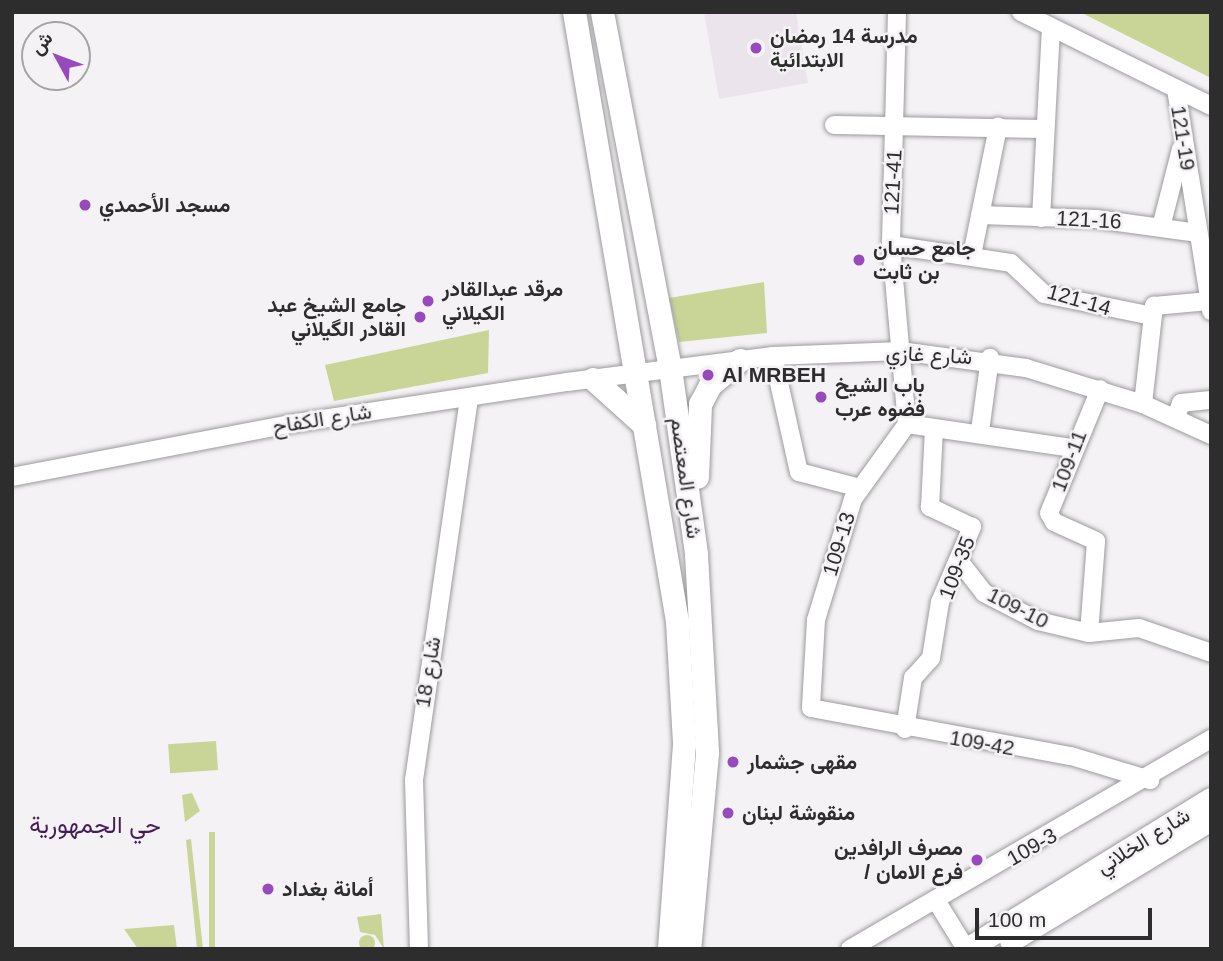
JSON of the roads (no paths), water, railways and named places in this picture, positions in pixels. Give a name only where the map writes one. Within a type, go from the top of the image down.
[{"type":"main road","name":"شارع المعتصم","points":[[574,12],[591,99],[677,621],[684,744],[669,949]]},
{"type":"main road","name":"شارع المعتصم","points":[[599,12],[670,368],[694,536],[707,753],[689,949]]},
{"type":"main road","points":[[591,99],[614,169],[645,343],[652,360],[670,368]]},
{"type":"main road","points":[[694,536],[700,404],[710,385],[740,360]]},
{"type":"main road","points":[[593,379],[644,425]]},
{"type":"main road","name":"شارع الخلاني","points":[[966,949],[1211,799]]},
{"type":"main road","name":"شارع الخلاني","points":[[997,949],[1211,820]]},
{"type":"main road","points":[[660,949],[675,853]]},
{"type":"street","name":"121-41","points":[[897,12],[891,245],[900,351]]},
{"type":"street","points":[[1021,12],[1211,106]]},
{"type":"street","points":[[1041,218],[1051,27]]},
{"type":"street","name":"121-19","points":[[1176,89],[1210,306]]},
{"type":"street","points":[[834,125],[1044,128]]},
{"type":"street","points":[[972,255],[998,127]]},
{"type":"street","points":[[1160,227],[1184,140]]},
{"type":"street","name":"121-16","points":[[980,215],[1160,227],[1198,233]]},
{"type":"street","name":"121-14","points":[[891,245],[972,255],[1011,263],[1044,294],[1152,316]]},
{"type":"street","points":[[1143,404],[1152,316],[1159,302],[1210,306]]},
{"type":"street","points":[[900,351],[907,424],[980,431],[1071,448]]},
{"type":"street","name":"شارع غازي","points":[[635,374],[774,356],[900,351],[990,358],[1100,389],[1176,417],[1211,435]]},
{"type":"street","points":[[774,356],[799,472],[860,488]]},
{"type":"street","points":[[980,431],[990,358]]},
{"type":"street","name":"شارع الكفاح","points":[[12,477],[469,397],[635,374]]},
{"type":"street","name":"109-11","points":[[1089,633],[1096,541],[1054,522],[1049,513],[1071,448],[1100,389]]},
{"type":"street","name":"شارع 18","points":[[419,949],[412,813],[424,690],[469,397]]},
{"type":"street","points":[[1176,417],[1181,403],[1211,400]]},
{"type":"street","name":"109-13","points":[[814,711],[816,620],[860,488],[907,424]]},
{"type":"street","name":"109-35","points":[[905,729],[913,678],[931,658],[940,602],[960,562],[972,524],[930,507],[934,428]]},
{"type":"street","name":"109-10","points":[[960,562],[984,593],[1038,621],[1089,633],[1139,628],[1211,653]]},
{"type":"street","name":"109-42","points":[[814,711],[1071,756],[1150,780]]},
{"type":"street","name":"109-3","points":[[850,949],[937,902],[1209,745]]},
{"type":"street","points":[[937,902],[966,949]]},
{"type":"place","name":"مدرسة 14 رمضان الابتدائية","points":[[756,48]]},
{"type":"place","name":"مسجد الأحمدي","points":[[85,205]]},
{"type":"place","name":"جامع حسان بن ثابت","points":[[859,260]]},
{"type":"place","name":"مرقد عبدالقادر الكيلاني","points":[[428,301]]},
{"type":"place","name":"جامع الشيخ عبد القادر الگيلاني","points":[[420,317]]},
{"type":"place","name":"Al MRBEH","points":[[708,375]]},
{"type":"place","name":"باب الشيخ فضوه عرب","points":[[821,397]]},
{"type":"place","name":"مقهى جشمار","points":[[733,762]]},
{"type":"place","name":"منقوشة لبنان","points":[[728,813]]},
{"type":"place","name":"مصرف الرافدين / فرع الامان","points":[[977,860]]},
{"type":"place","name":"أمانة بغداد","points":[[268,889]]},
{"type":"district","name":"حي الجمهورية","points":[[95,825]]}]
